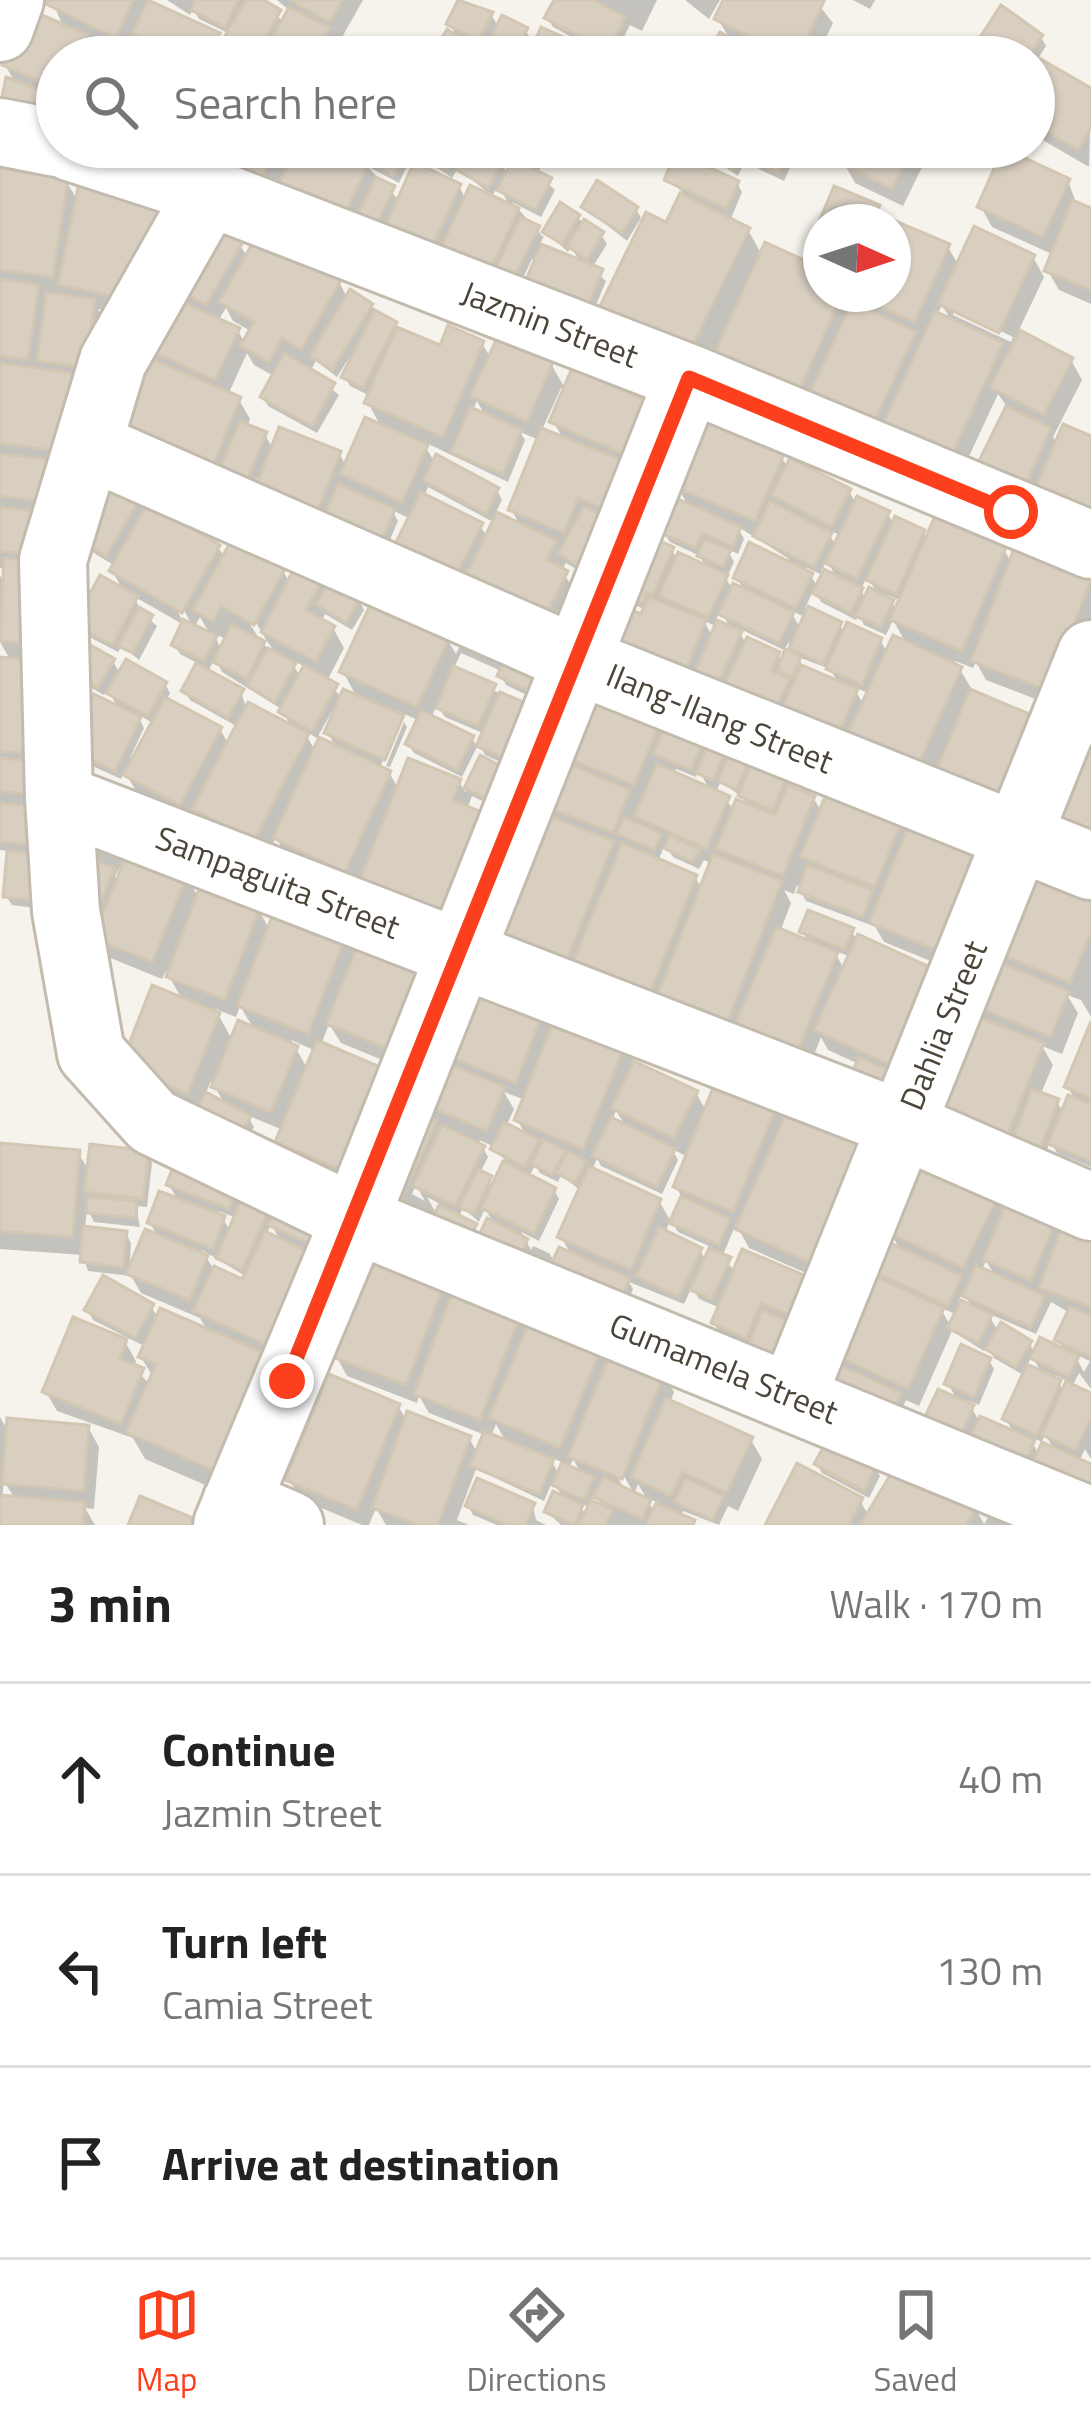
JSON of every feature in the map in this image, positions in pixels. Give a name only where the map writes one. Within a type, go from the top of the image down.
[{"type":"street","points":[[0,28],[10,0]]},
{"type":"street","points":[[0,132],[36,139]]},
{"type":"street","name":"Jazmin Street","points":[[135,168],[209,192],[689,378],[1091,545]]},
{"type":"street","points":[[59,798],[53,560],[113,361],[209,192]]},
{"type":"street","points":[[251,1517],[355,1220],[689,378]]},
{"type":"street","name":"Ilang-Ilang Street","points":[[88,445],[577,661],[1091,866]]},
{"type":"street","name":"Dahlia Street","points":[[793,1395],[1091,654]]},
{"type":"street","name":"Sampaguita Street","points":[[59,798],[903,1125],[1091,1208]]},
{"type":"street","name":"Gumamela Street","points":[[59,798],[66,911],[91,1053],[153,1122],[355,1220],[1091,1520]]},
{"type":"building","points":[[48,0],[133,0],[117,36],[46,4]]},
{"type":"building","points":[[148,0],[220,33],[138,36],[132,33]]},
{"type":"building","points":[[195,0],[238,0],[225,27],[191,10]]},
{"type":"building","points":[[246,0],[264,0],[281,10],[266,36],[225,36]]},
{"type":"building","points":[[290,0],[342,0],[330,22]]},
{"type":"building","points":[[458,0],[493,12],[481,36],[469,36],[446,24]]},
{"type":"building","points":[[554,0],[593,0],[625,17],[616,36],[579,36],[544,18]]},
{"type":"building","points":[[723,0],[824,1],[808,36],[749,36],[714,19]]},
{"type":"building","points":[[1001,5],[1043,35],[1042,36],[981,36]]},
{"type":"building","points":[[289,7],[330,28],[326,36],[273,36]]},
{"type":"building","points":[[26,8],[88,35],[36,36],[36,80],[2,65]]},
{"type":"building","points":[[502,15],[528,28],[524,36],[492,36]]},
{"type":"building","points":[[541,27],[561,36],[537,36]]},
{"type":"building","points":[[1055,67],[1091,88],[1091,127],[1078,150],[1055,136]]},
{"type":"building","points":[[6,77],[36,88],[36,118],[0,108]]},
{"type":"building","points":[[0,168],[68,178],[53,277],[0,270]]},
{"type":"building","points":[[210,168],[266,168],[256,190]]},
{"type":"building","points":[[287,168],[367,168],[343,218],[278,186]]},
{"type":"building","points":[[411,168],[427,168],[461,184],[428,257],[381,236]]},
{"type":"building","points":[[456,168],[499,168],[488,188]]},
{"type":"building","points":[[508,168],[531,168],[552,178],[536,210],[497,190]]},
{"type":"building","points":[[669,168],[711,168],[739,181],[727,209],[664,180]]},
{"type":"building","points":[[850,168],[902,168],[892,189]]},
{"type":"building","points":[[994,168],[1046,168],[1070,179],[1043,237],[977,207]]},
{"type":"building","points":[[376,177],[395,186],[371,234],[352,225]]},
{"type":"building","points":[[597,180],[638,207],[622,233],[581,207]]},
{"type":"building","points":[[79,183],[182,206],[140,302],[58,285]]},
{"type":"building","points":[[470,185],[519,208],[488,275],[439,252]]},
{"type":"building","points":[[834,186],[878,204],[826,204]]},
{"type":"building","points":[[680,193],[750,228],[687,357],[597,312],[646,212],[666,222]]},
{"type":"building","points":[[1072,200],[1091,208],[1091,290],[1044,271]]},
{"type":"building","points":[[560,202],[580,215],[562,244],[542,232]]},
{"type":"building","points":[[521,217],[540,226],[507,291],[489,282]]},
{"type":"building","points":[[202,218],[243,242],[206,305],[165,282]]},
{"type":"building","points":[[584,219],[604,232],[587,260],[567,246]]},
{"type":"building","points":[[974,226],[1035,255],[999,333],[938,304]]},
{"type":"building","points":[[911,228],[950,244],[915,322],[892,312],[911,312]]},
{"type":"building","points":[[259,232],[341,280],[301,350],[282,338],[269,362],[240,346],[254,322],[219,302]]},
{"type":"building","points":[[765,242],[803,260],[803,312],[834,312],[797,396],[713,357]]},
{"type":"building","points":[[541,244],[603,269],[585,313],[523,287]]},
{"type":"building","points":[[0,279],[39,285],[28,360],[0,356]]},
{"type":"building","points":[[350,289],[373,304],[332,370],[310,356]]},
{"type":"building","points":[[46,292],[95,299],[86,368],[37,361]]},
{"type":"building","points":[[160,292],[240,328],[215,380],[136,344]]},
{"type":"building","points":[[375,310],[397,322],[363,388],[341,377]]},
{"type":"building","points":[[935,311],[1003,343],[948,463],[880,431]]},
{"type":"building","points":[[847,312],[873,312],[916,332],[872,427],[808,397]]},
{"type":"building","points":[[448,325],[484,341],[443,437],[364,403],[397,327],[440,345]]},
{"type":"building","points":[[1020,330],[1073,358],[1044,415],[990,387]]},
{"type":"building","points":[[498,336],[553,362],[527,422],[470,396]]},
{"type":"building","points":[[137,353],[241,397],[207,480],[102,436]]},
{"type":"building","points":[[284,353],[335,383],[312,426],[260,397]]},
{"type":"building","points":[[0,363],[92,376],[81,454],[0,443]]},
{"type":"building","points":[[572,368],[656,405],[633,458],[549,422]]},
{"type":"building","points":[[1006,406],[1051,428],[1024,488],[977,465]]},
{"type":"building","points":[[470,407],[522,429],[503,474],[451,452]]},
{"type":"building","points":[[365,417],[428,445],[402,502],[340,474]]},
{"type":"building","points":[[702,419],[784,454],[755,521],[673,486]]},
{"type":"building","points":[[240,421],[267,432],[242,492],[215,480]]},
{"type":"building","points":[[1063,424],[1091,436],[1091,515],[1032,497]]},
{"type":"building","points":[[279,427],[341,451],[313,523],[251,499]]},
{"type":"building","points":[[541,428],[632,464],[612,512],[578,498],[564,533],[508,510]]},
{"type":"building","points":[[0,454],[47,459],[42,501],[0,496]]},
{"type":"building","points":[[436,454],[499,488],[486,514],[423,480]]},
{"type":"building","points":[[790,458],[851,489],[832,527],[771,495]]},
{"type":"building","points":[[104,474],[141,497],[106,556],[69,534]]},
{"type":"building","points":[[338,484],[395,509],[376,554],[319,528]]},
{"type":"building","points":[[421,492],[483,523],[452,583],[391,552]]},
{"type":"building","points":[[857,496],[890,511],[857,579],[825,563]]},
{"type":"building","points":[[676,498],[741,527],[733,547],[702,533],[695,548],[661,533]]},
{"type":"building","points":[[770,501],[832,533],[814,567],[753,536]]},
{"type":"building","points":[[148,503],[220,545],[182,613],[109,571]]},
{"type":"building","points":[[584,506],[612,521],[585,570],[558,554]]},
{"type":"building","points":[[0,507],[40,512],[35,555],[0,551]]},
{"type":"building","points":[[497,512],[557,541],[547,560],[568,571],[541,626],[460,587]]},
{"type":"building","points":[[895,516],[925,530],[896,594],[866,580]]},
{"type":"building","points":[[935,516],[1006,547],[962,651],[890,620]]},
{"type":"building","points":[[649,537],[674,547],[653,595],[647,592],[643,603],[624,596]]},
{"type":"building","points":[[232,539],[285,569],[254,625],[221,606],[213,621],[193,610]]},
{"type":"building","points":[[704,539],[731,550],[723,567],[697,556]]},
{"type":"building","points":[[749,542],[813,573],[796,608],[733,578]]},
{"type":"building","points":[[1014,549],[1091,579],[1050,691],[971,661]]},
{"type":"building","points":[[678,552],[728,575],[708,617],[659,596]]},
{"type":"building","points":[[4,558],[47,563],[39,645],[0,641]]},
{"type":"building","points":[[297,563],[324,577],[306,610],[335,626],[316,662],[261,632]]},
{"type":"building","points":[[824,569],[863,588],[851,613],[812,593]]},
{"type":"building","points":[[100,575],[138,596],[113,645],[73,624]]},
{"type":"building","points":[[332,579],[361,598],[346,623],[316,604]]},
{"type":"building","points":[[733,583],[794,612],[779,643],[718,614]]},
{"type":"building","points":[[869,587],[894,600],[881,627],[855,616]]},
{"type":"building","points":[[648,597],[706,620],[683,678],[605,648],[621,606],[641,614]]},
{"type":"building","points":[[372,601],[450,636],[417,707],[339,672]]},
{"type":"building","points":[[808,606],[842,622],[823,664],[789,648]]},
{"type":"building","points":[[139,607],[153,615],[133,653],[118,646]]},
{"type":"building","points":[[183,619],[217,636],[204,661],[171,645]]},
{"type":"building","points":[[717,620],[742,631],[715,690],[691,680]]},
{"type":"building","points":[[847,622],[882,638],[862,685],[826,669]]},
{"type":"building","points":[[231,625],[265,641],[247,679],[213,662]]},
{"type":"building","points":[[893,635],[962,667],[915,772],[845,740]]},
{"type":"building","points":[[747,637],[780,652],[772,671],[790,679],[774,713],[722,690]]},
{"type":"building","points":[[80,639],[115,659],[98,688],[63,668]]},
{"type":"building","points":[[510,647],[549,666],[536,694],[497,676]]},
{"type":"building","points":[[268,648],[296,663],[275,702],[247,686]]},
{"type":"building","points":[[785,649],[801,656],[793,677],[777,671]]},
{"type":"building","points":[[0,657],[32,660],[22,753],[0,751]]},
{"type":"building","points":[[126,659],[167,682],[148,716],[106,693]]},
{"type":"building","points":[[196,663],[244,689],[228,718],[181,691]]},
{"type":"building","points":[[304,665],[338,684],[312,731],[278,712]]},
{"type":"building","points":[[801,665],[858,689],[834,744],[778,719]]},
{"type":"building","points":[[453,666],[496,684],[478,726],[436,708]]},
{"type":"building","points":[[587,680],[664,712],[634,785],[558,754]]},
{"type":"building","points":[[343,689],[404,715],[385,760],[324,733]]},
{"type":"building","points":[[970,689],[1041,719],[1004,808],[933,779]]},
{"type":"building","points":[[500,692],[535,707],[511,761],[476,746]]},
{"type":"building","points":[[94,694],[141,717],[115,771],[69,750]]},
{"type":"building","points":[[165,697],[222,727],[180,805],[123,775]]},
{"type":"building","points":[[248,702],[309,734],[254,841],[192,809]]},
{"type":"building","points":[[421,710],[474,736],[457,770],[405,744]]},
{"type":"building","points":[[671,712],[708,727],[691,770],[653,754]]},
{"type":"building","points":[[1091,726],[1091,848],[1044,831]]},
{"type":"building","points":[[714,730],[731,738],[713,780],[696,773]]},
{"type":"building","points":[[319,737],[391,771],[345,872],[273,838]]},
{"type":"building","points":[[735,742],[754,750],[736,790],[718,781]]},
{"type":"building","points":[[757,749],[792,763],[773,810],[738,796]]},
{"type":"building","points":[[480,755],[509,770],[494,802],[464,788]]},
{"type":"building","points":[[0,758],[45,762],[42,795],[0,791]]},
{"type":"building","points":[[408,758],[461,779],[453,800],[486,814],[447,914],[360,880]]},
{"type":"building","points":[[558,759],[630,790],[613,833],[539,804]]},
{"type":"building","points":[[657,764],[730,796],[707,849],[634,816]]},
{"type":"building","points":[[832,780],[906,810],[875,887],[800,857]]},
{"type":"building","points":[[788,785],[815,796],[783,876],[716,849],[736,799],[775,815]]},
{"type":"building","points":[[0,803],[47,807],[44,846],[0,842]]},
{"type":"building","points":[[537,811],[614,841],[564,967],[487,936]]},
{"type":"building","points":[[624,817],[662,834],[654,850],[617,834]]},
{"type":"building","points":[[912,817],[987,848],[944,953],[869,923]]},
{"type":"building","points":[[670,836],[700,850],[693,862],[664,848]]},
{"type":"building","points":[[622,843],[697,875],[650,993],[573,962]]},
{"type":"building","points":[[129,848],[188,873],[152,962],[93,938]]},
{"type":"building","points":[[7,851],[53,856],[48,902],[3,897]]},
{"type":"building","points":[[713,854],[782,881],[726,1026],[656,999]]},
{"type":"building","points":[[93,860],[114,868],[100,906],[79,898]]},
{"type":"building","points":[[1029,861],[1091,887],[1091,932],[1070,983],[992,951]]},
{"type":"building","points":[[807,865],[873,890],[863,917],[798,892]]},
{"type":"building","points":[[201,884],[260,907],[225,1000],[166,977]]},
{"type":"building","points":[[279,899],[349,927],[308,1034],[237,1006]]},
{"type":"building","points":[[808,910],[854,928],[845,949],[799,932]]},
{"type":"building","points":[[776,927],[838,952],[796,1055],[733,1030]]},
{"type":"building","points":[[365,928],[435,957],[398,1053],[326,1024]]},
{"type":"building","points":[[858,934],[934,969],[890,1065],[814,1030]]},
{"type":"building","points":[[988,958],[1069,991],[1051,1037],[970,1004]]},
{"type":"building","points":[[471,968],[548,998],[516,1083],[439,1053]]},
{"type":"building","points":[[152,985],[220,1013],[188,1094],[120,1067]]},
{"type":"building","points":[[558,1011],[627,1040],[583,1149],[514,1120]]},
{"type":"building","points":[[967,1013],[1044,1043],[1005,1140],[929,1109]]},
{"type":"building","points":[[238,1020],[298,1046],[271,1112],[211,1087]]},
{"type":"building","points":[[1091,1021],[1091,1098],[1064,1087]]},
{"type":"building","points":[[317,1040],[387,1070],[345,1171],[275,1142]]},
{"type":"building","points":[[859,1057],[896,1074],[887,1093],[850,1077]]},
{"type":"building","points":[[434,1058],[505,1087],[487,1131],[415,1101]]},
{"type":"building","points":[[634,1061],[698,1091],[674,1138],[611,1108]]},
{"type":"building","points":[[717,1078],[778,1103],[733,1212],[673,1187]]},
{"type":"building","points":[[1032,1089],[1059,1099],[1040,1149],[1013,1139]]},
{"type":"building","points":[[206,1092],[251,1116],[231,1153],[187,1130]]},
{"type":"building","points":[[1068,1095],[1091,1104],[1091,1161],[1048,1144]]},
{"type":"building","points":[[788,1109],[871,1147],[818,1266],[735,1229]]},
{"type":"building","points":[[412,1110],[437,1121],[397,1208],[373,1197]]},
{"type":"building","points":[[611,1117],[675,1149],[657,1187],[592,1156]]},
{"type":"building","points":[[504,1122],[539,1140],[525,1167],[490,1149]]},
{"type":"building","points":[[442,1125],[485,1146],[455,1206],[413,1186]]},
{"type":"building","points":[[544,1139],[565,1151],[552,1175],[531,1164]]},
{"type":"building","points":[[0,1143],[80,1150],[73,1237],[0,1231]]},
{"type":"building","points":[[90,1144],[149,1151],[143,1199],[84,1192]]},
{"type":"building","points":[[568,1151],[586,1161],[575,1183],[556,1173]]},
{"type":"building","points":[[924,1151],[1002,1188],[963,1268],[886,1231]]},
{"type":"building","points":[[177,1157],[240,1181],[229,1209],[166,1185]]},
{"type":"building","points":[[503,1161],[556,1188],[534,1234],[481,1208]]},
{"type":"building","points":[[589,1166],[661,1199],[631,1270],[557,1237]]},
{"type":"building","points":[[478,1169],[492,1176],[474,1214],[459,1207]]},
{"type":"building","points":[[247,1187],[274,1199],[242,1270],[216,1258]]},
{"type":"building","points":[[159,1191],[225,1216],[213,1249],[147,1223]]},
{"type":"building","points":[[1010,1194],[1059,1214],[1031,1280],[983,1260]]},
{"type":"building","points":[[681,1196],[730,1219],[719,1245],[669,1223]]},
{"type":"building","points":[[87,1197],[137,1201],[136,1218],[86,1213]]},
{"type":"building","points":[[279,1201],[324,1220],[313,1245],[268,1225]]},
{"type":"building","points":[[439,1205],[477,1224],[465,1246],[428,1227]]},
{"type":"building","points":[[1067,1213],[1091,1222],[1091,1307],[1039,1288]]},
{"type":"building","points":[[487,1218],[528,1239],[512,1272],[471,1252]]},
{"type":"building","points":[[83,1226],[127,1231],[123,1268],[80,1262]]},
{"type":"building","points":[[659,1227],[702,1248],[679,1297],[636,1276]]},
{"type":"building","points":[[145,1229],[208,1255],[190,1300],[126,1274]]},
{"type":"building","points":[[265,1231],[310,1253],[267,1345],[193,1311],[214,1266],[242,1279]]},
{"type":"building","points":[[882,1239],[962,1276],[948,1306],[868,1269]]},
{"type":"building","points":[[559,1247],[630,1278],[615,1312],[543,1281]]},
{"type":"building","points":[[709,1248],[731,1257],[712,1299],[690,1290]]},
{"type":"building","points":[[742,1249],[813,1279],[796,1318],[761,1303],[746,1338],[711,1323]]},
{"type":"building","points":[[372,1250],[446,1279],[406,1385],[332,1357]]},
{"type":"building","points":[[976,1265],[1045,1296],[1031,1327],[962,1296]]},
{"type":"building","points":[[867,1273],[944,1308],[908,1389],[831,1353]]},
{"type":"building","points":[[103,1275],[154,1304],[135,1338],[84,1310]]},
{"type":"building","points":[[458,1277],[524,1304],[480,1420],[414,1394]]},
{"type":"building","points":[[961,1300],[992,1315],[979,1343],[947,1328]]},
{"type":"building","points":[[1070,1306],[1091,1316],[1091,1357],[1054,1340]]},
{"type":"building","points":[[160,1308],[266,1354],[215,1471],[126,1432],[156,1364],[138,1357]]},
{"type":"building","points":[[762,1310],[797,1325],[781,1363],[747,1349]]},
{"type":"building","points":[[73,1317],[127,1339],[120,1359],[144,1368],[121,1424],[42,1392]]},
{"type":"building","points":[[531,1317],[602,1347],[560,1448],[489,1418]]},
{"type":"building","points":[[1001,1322],[1032,1341],[1016,1367],[985,1349]]},
{"type":"building","points":[[1040,1337],[1079,1356],[1069,1377],[1030,1358]]},
{"type":"building","points":[[961,1344],[991,1358],[974,1397],[944,1384]]},
{"type":"building","points":[[612,1349],[665,1371],[622,1479],[568,1457]]},
{"type":"building","points":[[828,1360],[901,1393],[887,1424],[814,1392]]},
{"type":"building","points":[[1027,1364],[1061,1380],[1037,1435],[1002,1419]]},
{"type":"building","points":[[329,1374],[400,1404],[357,1510],[285,1480]]},
{"type":"building","points":[[1066,1381],[1091,1393],[1091,1417],[1076,1450],[1042,1435]]},
{"type":"building","points":[[938,1389],[974,1405],[960,1438],[923,1421]]},
{"type":"building","points":[[666,1398],[753,1437],[727,1493],[682,1472],[671,1496],[631,1477]]},
{"type":"building","points":[[407,1411],[471,1436],[438,1525],[419,1525],[372,1508]]},
{"type":"building","points":[[980,1416],[1035,1440],[1019,1474],[964,1450]]},
{"type":"building","points":[[7,1418],[89,1425],[84,1491],[2,1484]]},
{"type":"building","points":[[484,1431],[554,1459],[539,1494],[470,1466]]},
{"type":"building","points":[[828,1439],[877,1464],[864,1491],[814,1464]]},
{"type":"building","points":[[1042,1442],[1091,1464],[1091,1504],[1027,1475]]},
{"type":"building","points":[[900,1459],[977,1506],[966,1525],[860,1525]]},
{"type":"building","points":[[562,1462],[594,1477],[584,1500],[552,1485]]},
{"type":"building","points":[[797,1463],[863,1498],[849,1525],[765,1525]]},
{"type":"building","points":[[603,1477],[651,1500],[642,1519],[593,1497]]},
{"type":"building","points":[[477,1478],[535,1503],[526,1525],[508,1525],[465,1506]]},
{"type":"building","points":[[685,1478],[724,1496],[713,1520],[674,1502]]},
{"type":"building","points":[[553,1491],[583,1505],[574,1525],[544,1512]]},
{"type":"building","points":[[0,1495],[85,1502],[83,1525],[0,1525]]},
{"type":"building","points":[[140,1496],[198,1520],[196,1525],[128,1525]]},
{"type":"building","points":[[591,1500],[613,1510],[605,1525],[579,1525]]},
{"type":"building","points":[[656,1503],[695,1520],[693,1525],[646,1525]]},
{"type":"route","points":[[287,1381],[689,378],[1011,512]]}]
